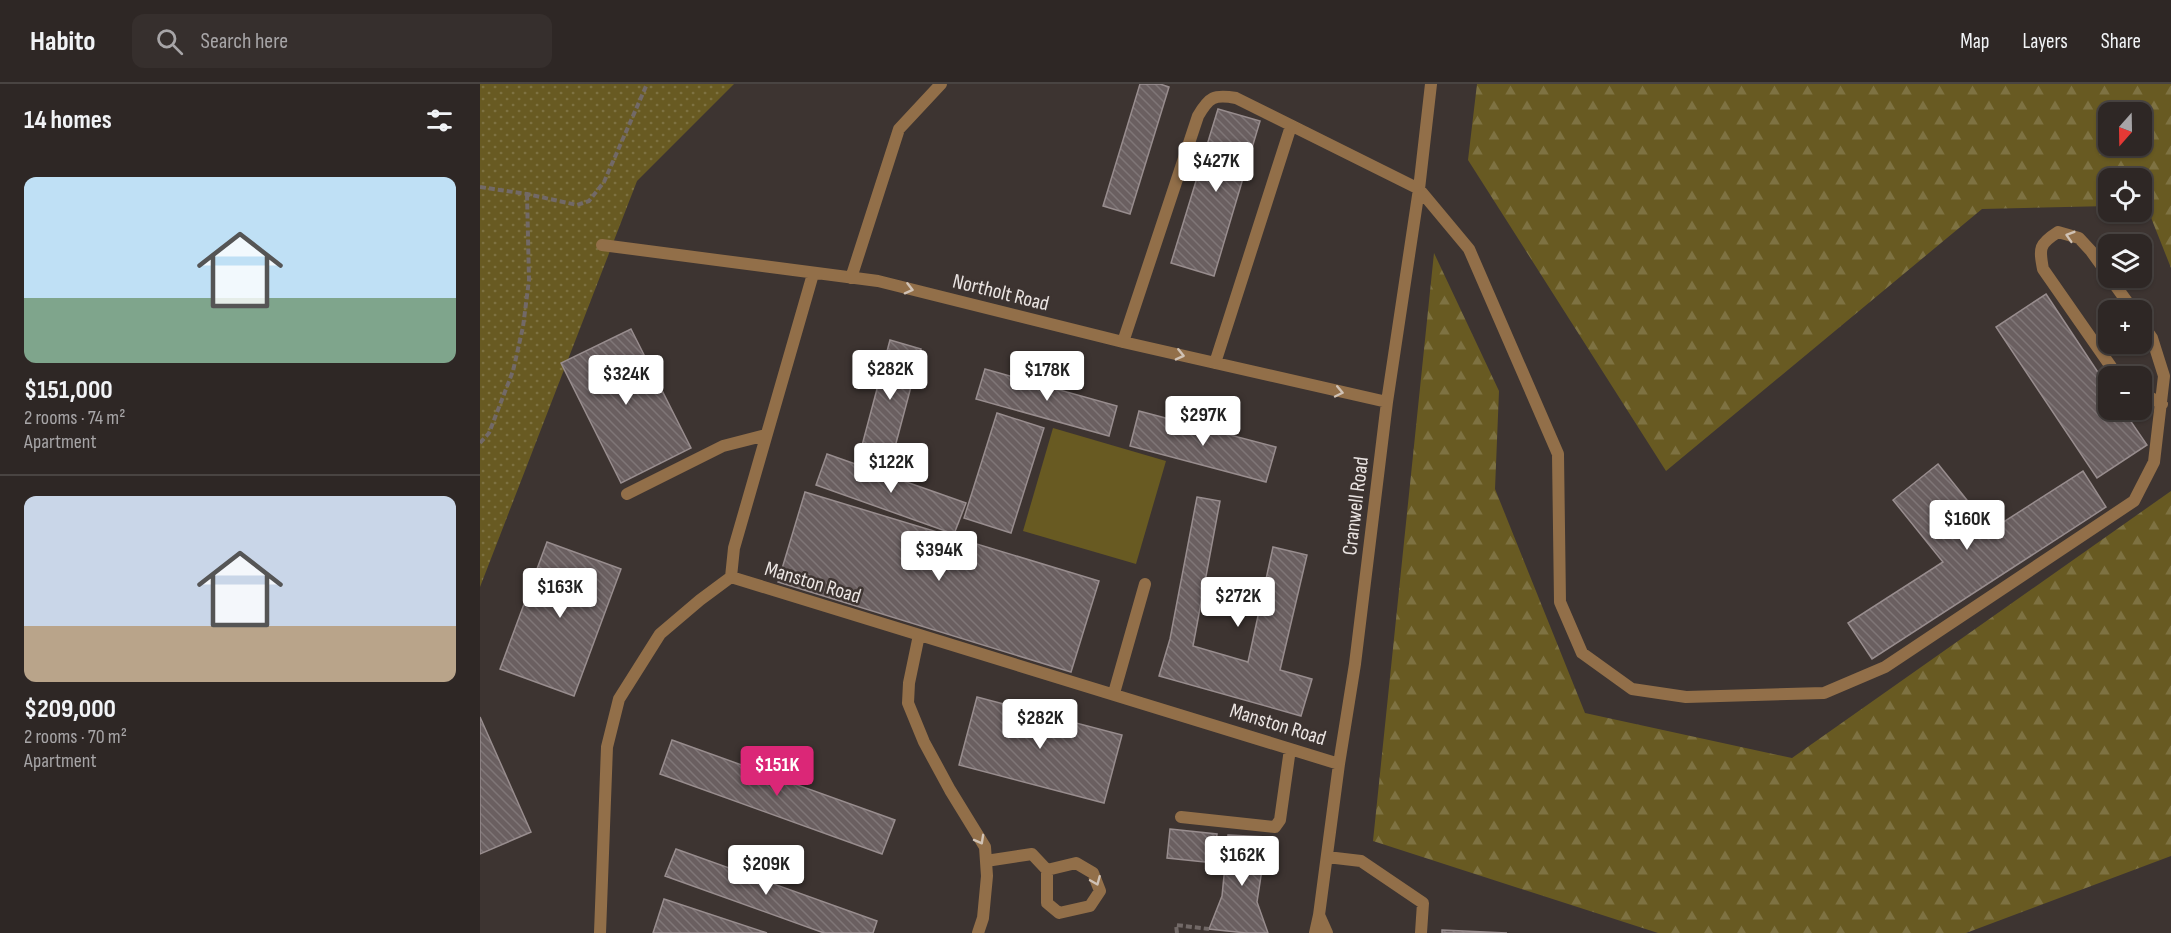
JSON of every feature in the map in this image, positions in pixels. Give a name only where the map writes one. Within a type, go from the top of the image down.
[{"type":"lane","points":[[851,278],[899,129],[941,84]]},
{"type":"lane","name":"Cranwell Road","points":[[1316,933],[1355,664],[1387,402],[1419,189],[1431,84]]},
{"type":"lane","points":[[1123,342],[1198,116],[1205,104],[1212,98],[1221,95],[1236,98],[1419,189],[1469,249],[1558,454],[1560,603],[1582,653],[1632,689],[1686,697],[1824,693],[1885,667],[2134,501],[2154,462],[2162,404],[2164,376],[2152,339]]},
{"type":"lane","points":[[1215,363],[1291,126]]},
{"type":"lane","points":[[2098,261],[2079,238],[2058,232],[2045,240],[2040,253],[2043,269],[2111,366]]},
{"type":"lane","name":"Northolt Road","points":[[602,245],[878,281],[1123,342],[1387,402]]},
{"type":"lane","points":[[731,577],[734,548],[813,274]]},
{"type":"lane","points":[[2152,398],[2162,404]]},
{"type":"lane","points":[[627,494],[723,447],[766,435]]},
{"type":"lane","name":"Manston Road","points":[[600,933],[607,747],[618,699],[660,634],[731,577],[1339,764]]},
{"type":"lane","points":[[1114,693],[1145,584]]},
{"type":"lane","points":[[919,635],[909,683],[908,703],[924,742],[985,847],[987,876],[983,918],[978,933]]},
{"type":"lane","points":[[1181,817],[1275,827],[1280,820],[1290,749]]},
{"type":"lane","points":[[986,861],[1032,854],[1047,870],[1047,903],[1059,914],[1090,906],[1100,891],[1093,873],[1076,863],[1047,870]]},
{"type":"lane","points":[[1327,857],[1361,861],[1423,903],[1421,933]]},
{"type":"lane","points":[[1319,915],[1326,933]]},
{"type":"path","points":[[480,187],[577,205],[589,201],[604,182],[647,84]]},
{"type":"path","points":[[480,443],[489,433],[513,371],[523,327],[529,280],[527,194]]},
{"type":"path","points":[[1177,933],[1176,925],[1209,929]]},
{"type":"green space","points":[[480,84],[734,84],[637,181],[480,587]]},
{"type":"green space","points":[[1477,84],[2171,84],[2171,268],[2152,220],[2152,168],[2098,168],[2098,206],[1982,209],[1666,471],[1468,160]]},
{"type":"green space","points":[[1434,253],[1499,391],[1495,489],[1585,713],[1792,758],[2171,491],[2171,856],[1966,933],[1658,933],[1373,841]]},
{"type":"green space","points":[[1053,428],[1166,461],[1136,564],[1023,531]]},
{"type":"building","points":[[1140,84],[1160,84],[1169,87],[1130,214],[1103,206]]},
{"type":"building","points":[[1218,109],[1260,121],[1214,276],[1171,263]]},
{"type":"building","points":[[2046,294],[2098,372],[2098,420],[2130,420],[2147,445],[2097,478],[1996,327]]},
{"type":"building","points":[[631,329],[691,448],[621,483],[561,363]]},
{"type":"building","points":[[890,340],[921,349],[891,462],[860,453]]},
{"type":"building","points":[[985,369],[1117,406],[1109,436],[976,399]]},
{"type":"building","points":[[1139,411],[1276,447],[1266,482],[1130,446]]},
{"type":"building","points":[[997,413],[1044,428],[1011,533],[964,518]]},
{"type":"building","points":[[827,454],[966,503],[954,534],[816,485]]},
{"type":"building","points":[[1938,464],[1991,530],[2083,471],[2106,507],[1872,659],[1848,623],[1943,562],[1893,500]]},
{"type":"building","points":[[805,492],[1099,581],[1071,672],[778,582]]},
{"type":"building","points":[[1197,497],[1220,501],[1193,646],[1248,662],[1273,547],[1307,555],[1280,670],[1312,679],[1301,716],[1159,676],[1170,639]]},
{"type":"building","points":[[547,542],[621,569],[574,696],[500,669]]},
{"type":"building","points":[[977,697],[1122,735],[1104,803],[959,765]]},
{"type":"building","points":[[480,717],[531,832],[480,854]]},
{"type":"building","points":[[672,740],[895,820],[882,854],[660,774]]},
{"type":"building","points":[[1170,829],[1217,834],[1214,863],[1167,858]]},
{"type":"building","points":[[1228,835],[1267,837],[1257,902],[1268,933],[1209,929],[1222,896]]},
{"type":"building","points":[[676,849],[877,921],[873,933],[824,933],[665,876]]},
{"type":"building","points":[[664,899],[767,933],[653,933]]},
{"type":"building","points":[[1442,930],[1507,933],[1442,933]]}]
